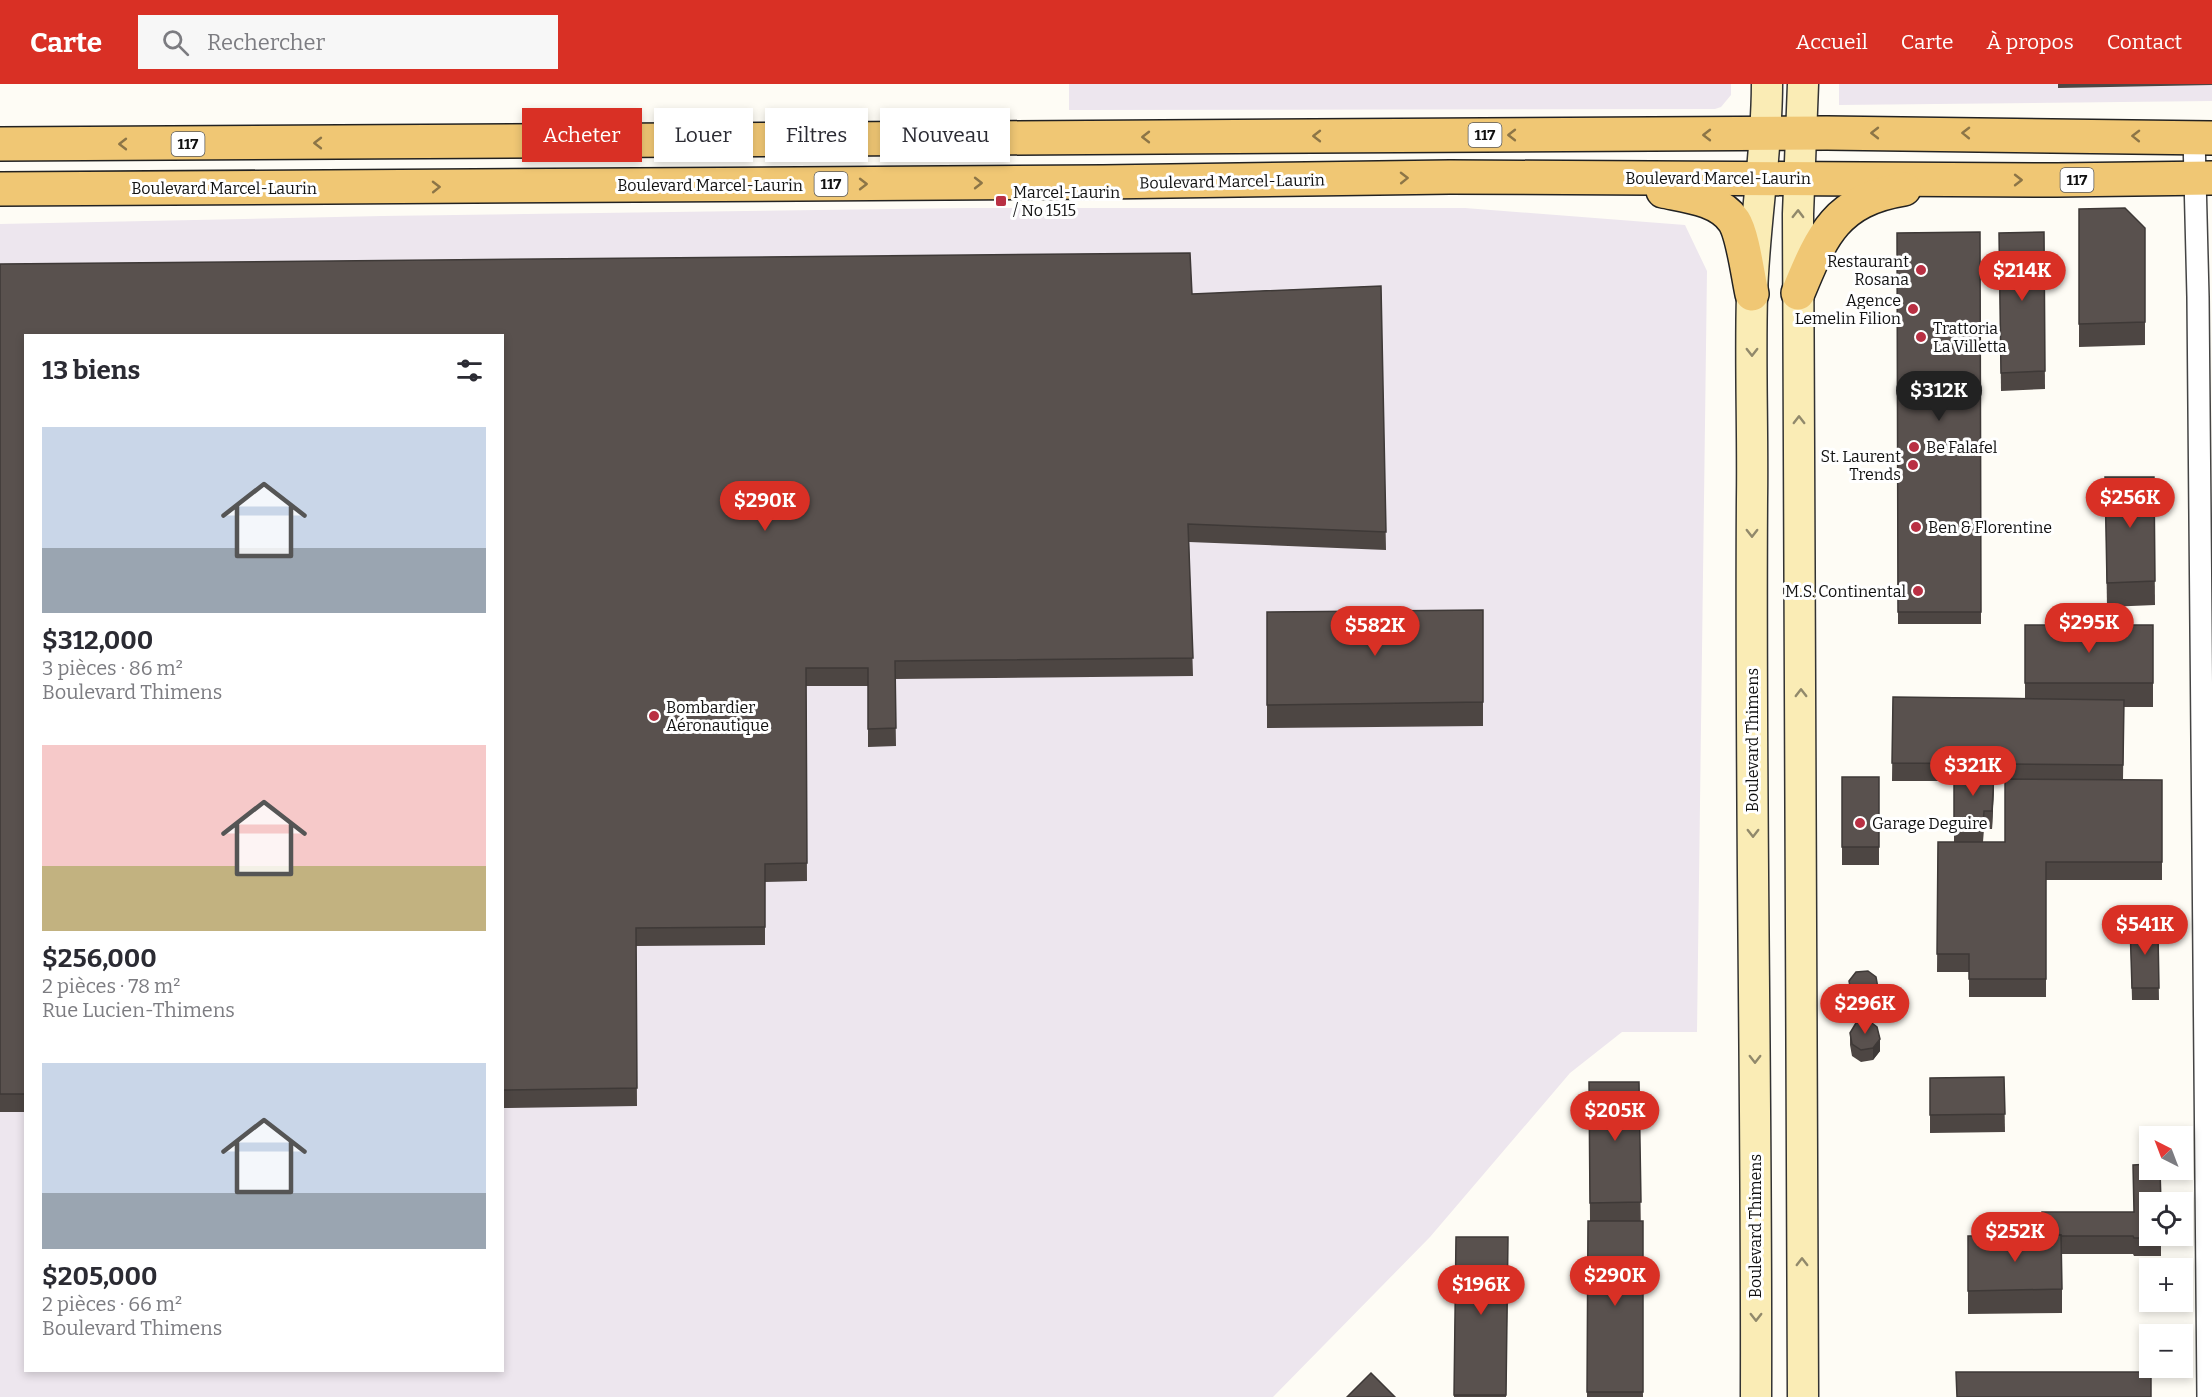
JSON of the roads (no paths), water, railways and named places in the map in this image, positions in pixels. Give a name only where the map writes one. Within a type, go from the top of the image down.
[{"type":"main road","name":"117","points":[[0,144],[1934,133],[2203,137]]},
{"type":"main road","points":[[1054,183],[1055,137]]},
{"type":"main road","name":"Boulevard Marcel-Laurin","points":[[0,189],[1054,183],[1450,177],[1602,179],[1799,177],[1959,180],[2204,178]]},
{"type":"main road","points":[[1602,179],[1700,199],[1723,210],[1733,220],[1739,232],[1752,294]]},
{"type":"main road","points":[[1798,293],[1824,234],[1855,206],[1888,191],[1959,180]]},
{"type":"street","name":"Boulevard Thimens","points":[[1756,1397],[1752,294],[1766,134],[1767,84]]},
{"type":"street","points":[[1803,84],[1798,293],[1803,1397]]},
{"type":"street","points":[[2203,137],[2208,1397]]},
{"type":"place","name":"Marcel-Laurin / No 1515","points":[[1001,201]]},
{"type":"place","name":"Restaurant Rosana","points":[[1921,270]]},
{"type":"place","name":"Agence Lemelin Filion","points":[[1913,309]]},
{"type":"place","name":"Trattoria La Villetta","points":[[1921,337]]},
{"type":"place","name":"Be Falafel","points":[[1914,447]]},
{"type":"place","name":"St. Laurent Trends","points":[[1913,465]]},
{"type":"place","name":"Ben & Florentine","points":[[1916,527]]},
{"type":"place","name":"M.S. Continental","points":[[1918,591]]},
{"type":"place","name":"Bombardier Aéronautique","points":[[654,716]]},
{"type":"place","name":"Garage Deguire","points":[[1860,823]]}]
